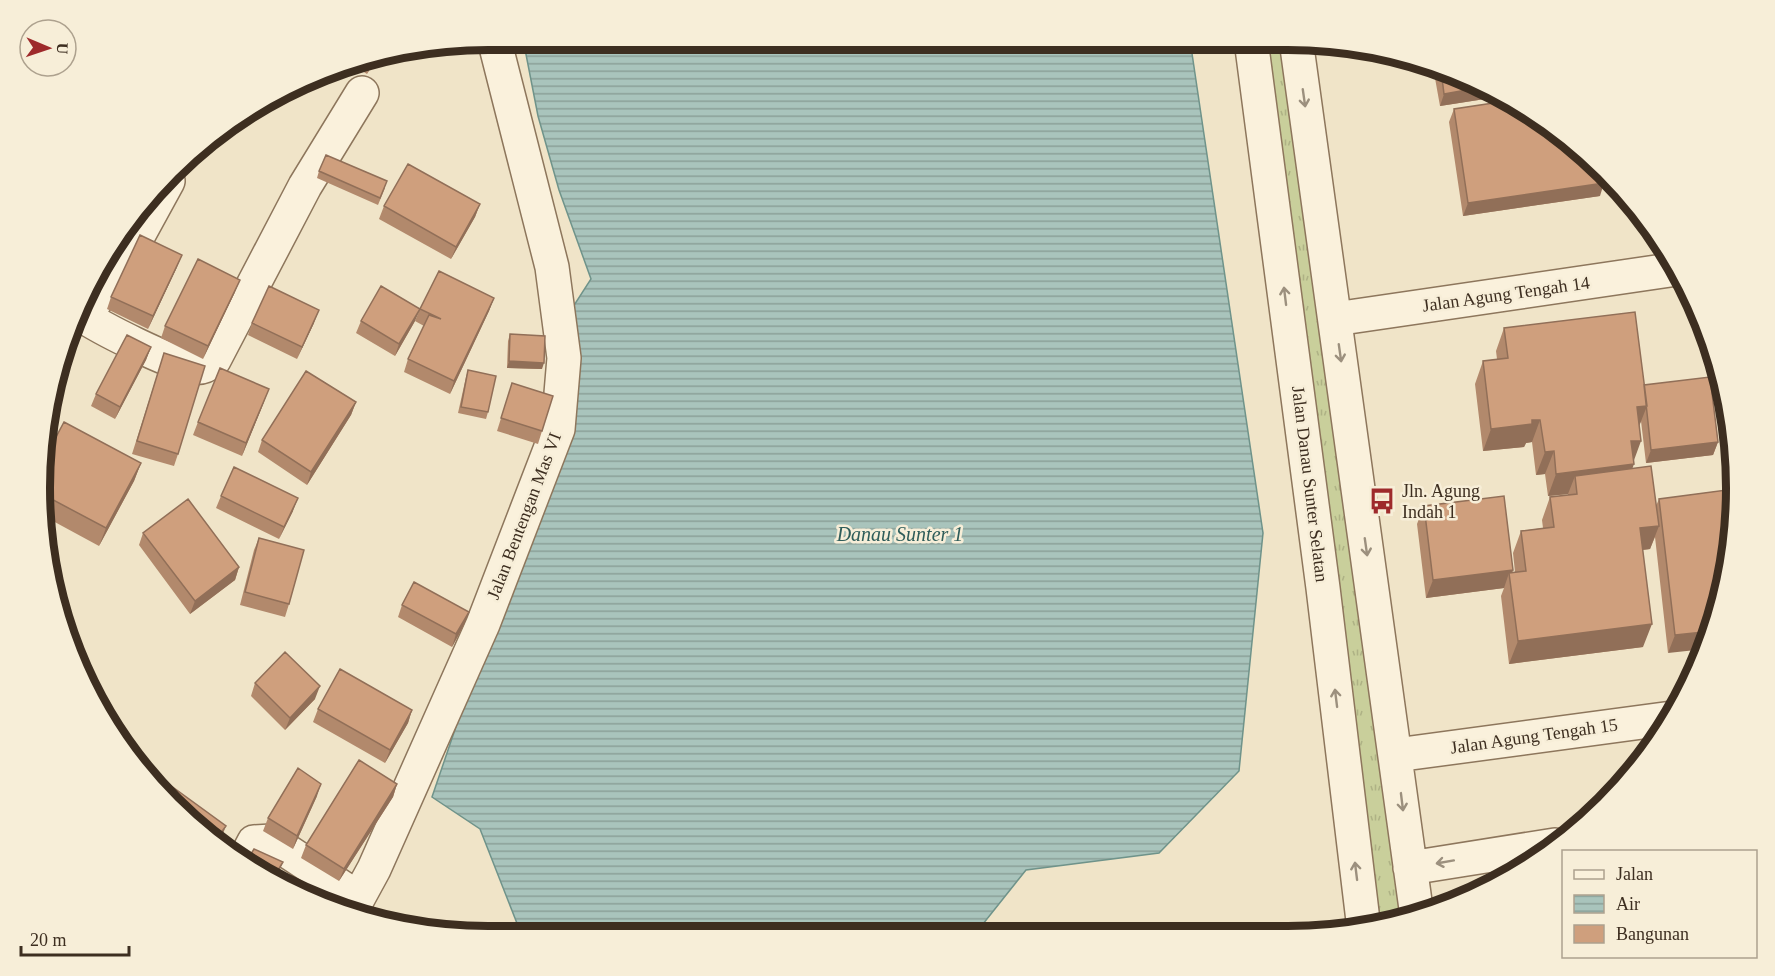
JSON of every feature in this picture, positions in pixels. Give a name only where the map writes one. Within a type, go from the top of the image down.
[{"type":"street","name":"Jalan Bentengan Mas VI","points":[[354,905],[374,869],[483,624],[558,429],[564,358],[552,267],[497,50]]},
{"type":"street","name":"Jalan Danau Sunter Selatan","points":[[1252,50],[1323,588],[1363,920]]},
{"type":"street","points":[[1297,50],[1416,907]]},
{"type":"street","points":[[84,317],[163,356],[195,368],[206,366],[214,360],[305,186],[362,93]]},
{"type":"street","points":[[90,304],[139,234],[158,199]]},
{"type":"street","name":"Jalan Agung Tengah 14","points":[[1335,319],[1668,270]]},
{"type":"street","name":"Jalan Agung Tengah 15","points":[[1396,755],[1659,720]]},
{"type":"street","points":[[247,855],[254,842],[272,841],[354,905]]},
{"type":"street","points":[[1410,868],[1538,848]]},
{"type":"green space","points":[[1252,50],[1296,50],[1417,907],[1363,920]]},
{"type":"water","name":"Danau Sunter 1","points":[[525,50],[1191,50],[1263,533],[1239,771],[1159,853],[1026,870],[981,926],[518,926],[480,829],[432,797],[568,398],[571,310],[591,279],[559,190],[538,116]]},
{"type":"building","points":[[1442,78],[1469,89],[1444,94]]},
{"type":"building","points":[[1496,103],[1531,123],[1554,140],[1602,183],[1468,203],[1454,109]]},
{"type":"building","points":[[326,155],[387,181],[380,198],[319,171]]},
{"type":"building","points":[[408,164],[480,204],[456,247],[384,206]]},
{"type":"building","points":[[140,235],[182,255],[153,316],[111,297]]},
{"type":"building","points":[[198,259],[240,280],[208,346],[165,326]]},
{"type":"building","points":[[439,271],[494,298],[454,381],[408,359],[429,315],[441,319],[420,309]]},
{"type":"building","points":[[269,286],[319,310],[302,347],[252,323]]},
{"type":"building","points":[[381,286],[420,309],[399,344],[361,321]]},
{"type":"building","points":[[1635,312],[1647,406],[1637,407],[1641,441],[1631,441],[1634,464],[1556,474],[1554,451],[1545,452],[1540,420],[1532,420],[1532,424],[1491,429],[1483,361],[1508,358],[1504,328]]},
{"type":"building","points":[[510,334],[545,336],[544,363],[509,361]]},
{"type":"building","points":[[127,335],[151,347],[120,407],[96,394]]},
{"type":"building","points":[[164,353],[205,366],[178,454],[137,441]]},
{"type":"building","points":[[220,368],[269,389],[246,443],[198,422]]},
{"type":"building","points":[[468,370],[496,376],[488,412],[461,407]]},
{"type":"building","points":[[306,371],[356,402],[311,472],[262,440]]},
{"type":"building","points":[[1710,377],[1718,442],[1651,450],[1644,385]]},
{"type":"building","points":[[512,383],[553,396],[542,431],[501,418]]},
{"type":"building","points":[[64,422],[141,463],[106,528],[50,498],[51,446]]},
{"type":"building","points":[[1651,466],[1659,526],[1640,528],[1652,624],[1518,641],[1509,573],[1526,571],[1521,531],[1554,527],[1550,497],[1577,494],[1575,476]]},
{"type":"building","points":[[234,467],[298,498],[284,527],[221,496]]},
{"type":"building","points":[[1726,490],[1725,517],[1717,574],[1701,632],[1675,635],[1659,499]]},
{"type":"building","points":[[1504,496],[1513,570],[1433,580],[1424,506]]},
{"type":"building","points":[[188,499],[239,567],[195,601],[143,533]]},
{"type":"building","points":[[259,538],[304,550],[289,604],[245,592]]},
{"type":"building","points":[[414,582],[469,612],[456,634],[402,605]]},
{"type":"building","points":[[285,652],[320,686],[290,718],[255,683]]},
{"type":"building","points":[[340,669],[412,710],[390,750],[318,709]]},
{"type":"building","points":[[359,760],[397,784],[344,869],[306,845]]},
{"type":"building","points":[[298,768],[321,784],[297,836],[268,818]]},
{"type":"building","points":[[162,781],[226,826],[219,835],[199,818]]},
{"type":"building","points":[[254,849],[283,862],[277,872],[250,856]]},
{"type":"place","name":"Jln. Agung Indah 1","points":[[1382,501]]}]
